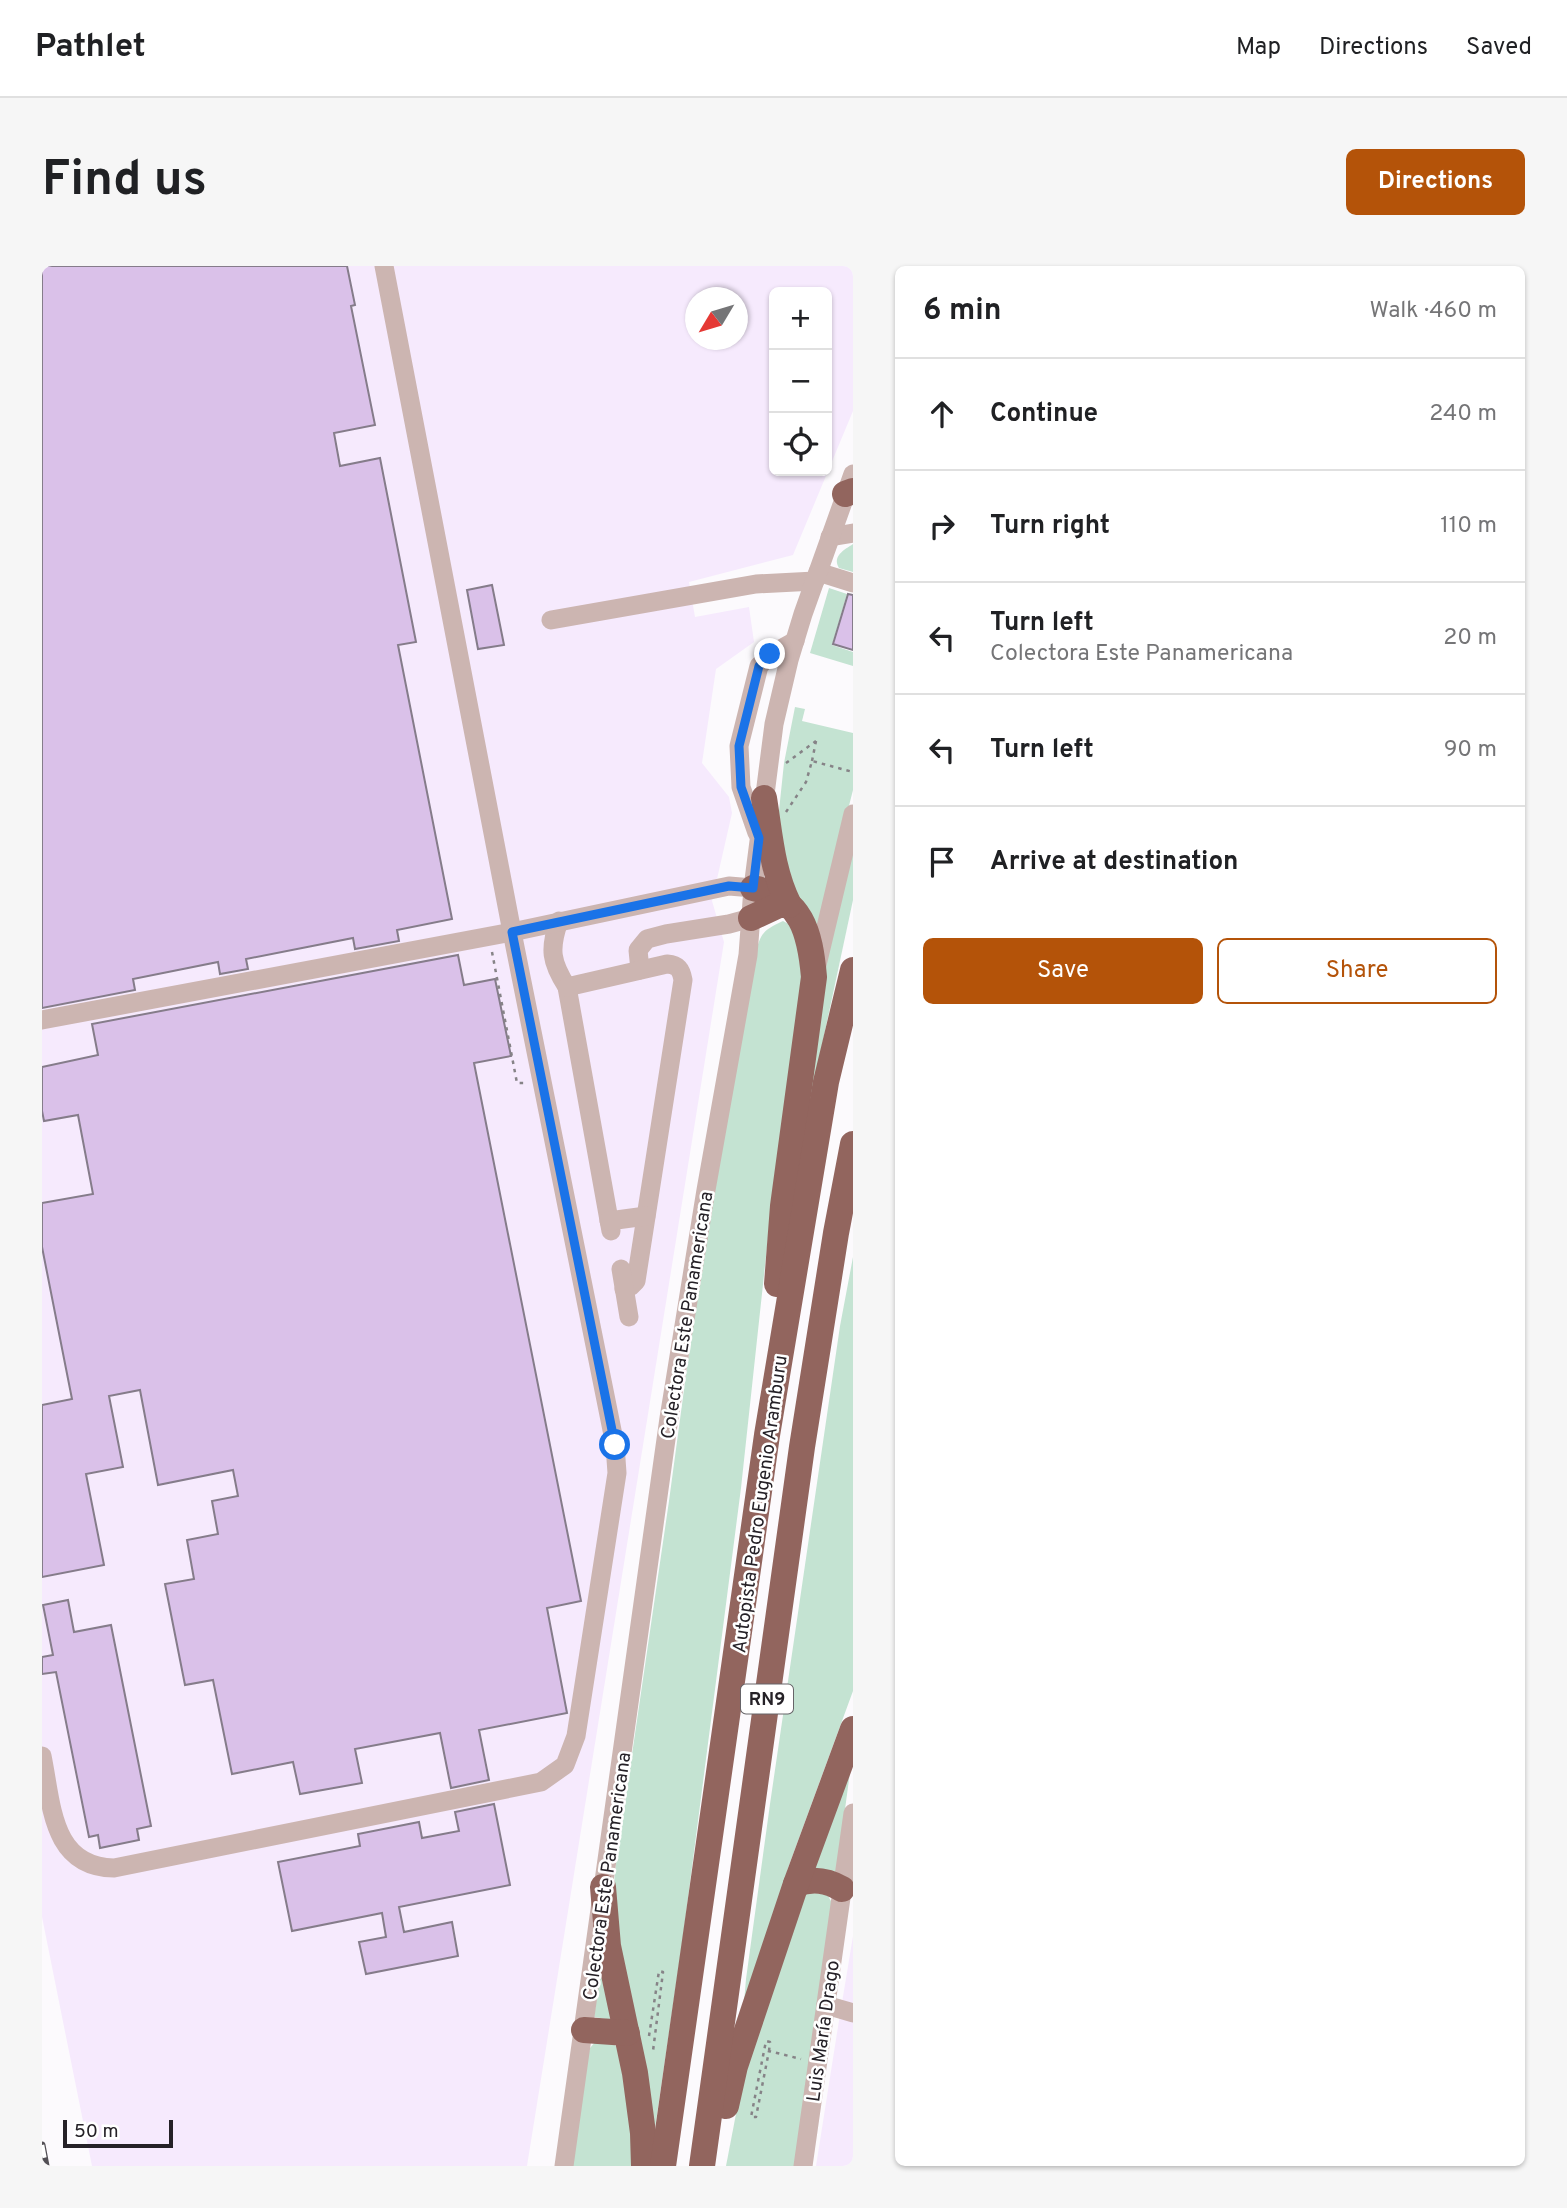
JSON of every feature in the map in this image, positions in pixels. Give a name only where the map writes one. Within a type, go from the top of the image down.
[{"type":"highway","points":[[764,798],[772,857],[789,905]]},
{"type":"highway","points":[[753,888],[771,891],[780,896],[805,927],[811,946],[814,977],[783,1206],[767,1435]]},
{"type":"highway","points":[[751,918],[779,905],[789,905]]},
{"type":"highway","name":"Autopista Pedro Eugenio Aramburu","points":[[663,2166],[767,1435],[826,1082],[853,970]]},
{"type":"highway","name":"Autopista Pedro Eugenio Aramburu","points":[[702,2166],[802,1447],[853,1144]]},
{"type":"highway","points":[[836,1233],[853,1180]]},
{"type":"highway","points":[[712,2166],[735,2066],[796,1884],[853,1729]]},
{"type":"highway","points":[[796,1884],[817,1880],[842,1889]]},
{"type":"highway","points":[[603,1888],[608,1946],[636,2034],[638,2097],[645,2166]]},
{"type":"highway","points":[[583,2030],[636,2034]]},
{"type":"street","points":[[42,1756],[57,1832],[66,1847],[82,1861],[101,1868],[114,1868],[541,1782],[565,1765],[576,1737],[617,1473],[615,1445],[512,932],[384,266]]},
{"type":"street","name":"Colectora Este Panamericana","points":[[564,2166],[669,1418],[748,955],[753,888],[774,724],[795,641],[850,487]]},
{"type":"street","points":[[830,537],[853,533]]},
{"type":"street","points":[[551,620],[756,584],[816,577],[853,583]]},
{"type":"street","points":[[759,838],[741,787],[739,746],[759,666],[770,654],[795,641]]},
{"type":"street","points":[[814,977],[853,814]]},
{"type":"street","points":[[42,1020],[512,932],[729,886],[753,888]]},
{"type":"street","points":[[640,970],[638,950],[647,939],[751,918]]},
{"type":"street","points":[[559,921],[552,940],[552,954],[555,966],[567,987],[610,1226],[646,1216]]},
{"type":"street","points":[[567,987],[655,965],[675,964],[681,970],[683,980],[636,1281],[624,1289]]},
{"type":"street","points":[[621,1269],[629,1317]]},
{"type":"street","name":"Luis María Drago","points":[[803,2166],[853,1816]]},
{"type":"street","points":[[826,2005],[853,2013]]},
{"type":"path","points":[[782,818],[806,782],[816,741],[786,763]]},
{"type":"path","points":[[812,761],[853,772]]},
{"type":"path","points":[[491,946],[517,1083],[542,1081]]},
{"type":"path","points":[[636,2034],[650,2037],[659,1971],[663,1972],[654,2039]]},
{"type":"path","points":[[766,2041],[770,2042],[769,2051],[756,2117],[751,2117],[766,2041]]},
{"type":"path","points":[[769,2051],[818,2063]]},
{"type":"shaded area","points":[[42,266],[853,266],[853,411],[832,461],[832,287],[769,287],[769,476],[826,476],[793,555],[689,582],[695,617],[749,607],[754,642],[716,669],[702,763],[729,797],[732,813],[712,901],[724,942],[527,2166],[92,2166],[42,1917]]},
{"type":"shaded area","points":[[853,1936],[853,2166],[816,2166],[837,2033]]},
{"type":"green space","points":[[853,544],[853,572],[839,568],[837,560],[840,554]]},
{"type":"green space","points":[[829,588],[847,594],[832,645],[853,652],[853,666],[810,653]]},
{"type":"green space","points":[[795,707],[805,709],[802,721],[853,733],[853,790],[826,896],[821,932],[794,898],[776,839],[784,763]]},
{"type":"green space","points":[[853,839],[853,900],[797,1162],[819,986]]},
{"type":"green space","points":[[783,921],[794,927],[807,960],[775,1173],[741,1488],[683,1937],[653,2142],[612,1910],[615,1871],[705,1234],[755,955],[763,934]]},
{"type":"green space","points":[[853,1257],[853,1691],[788,1868],[768,1948],[742,2026],[770,1804],[840,1326]]},
{"type":"green space","points":[[853,1750],[836,1876],[804,1869]]},
{"type":"green space","points":[[824,1889],[831,1901],[832,1917],[796,2166],[726,2166],[750,2041],[798,1895]]},
{"type":"green space","points":[[600,1972],[613,2020],[594,2017]]},
{"type":"green space","points":[[596,2041],[614,2044],[623,2054],[639,2166],[572,2166],[587,2058]]},
{"type":"building","points":[[42,266],[347,266],[355,305],[351,306],[375,425],[334,433],[340,466],[380,458],[416,642],[398,645],[452,919],[397,930],[399,941],[355,949],[353,938],[246,959],[248,969],[220,974],[218,962],[133,979],[135,990],[42,1008]]},
{"type":"building","points":[[492,585],[504,645],[478,649],[467,590]]},
{"type":"building","points":[[848,594],[853,595],[853,650],[833,644]]},
{"type":"building","points":[[458,955],[464,985],[495,979],[511,1056],[474,1063],[581,1601],[547,1608],[567,1713],[479,1730],[489,1780],[451,1788],[440,1733],[355,1749],[362,1783],[300,1794],[293,1762],[232,1774],[213,1680],[185,1685],[165,1584],[194,1579],[187,1540],[218,1534],[212,1501],[238,1496],[233,1470],[158,1485],[140,1390],[109,1396],[123,1467],[86,1474],[104,1565],[42,1577],[42,1405],[72,1399],[42,1247],[42,1203],[93,1194],[78,1115],[44,1121],[42,1067],[98,1055],[92,1024]]},
{"type":"building","points":[[68,1600],[74,1632],[111,1625],[151,1826],[137,1829],[139,1840],[100,1848],[98,1835],[89,1837],[56,1672],[42,1674],[42,1657],[53,1655],[43,1605]]},
{"type":"building","points":[[494,1804],[510,1885],[399,1907],[404,1932],[452,1922],[458,1956],[366,1974],[359,1942],[386,1937],[382,1913],[292,1931],[278,1862],[360,1846],[358,1834],[419,1822],[422,1838],[459,1831],[455,1812]]},
{"type":"railway","points":[[42,2145],[46,2166]]},
{"type":"route","points":[[615,1445],[512,932],[729,886],[753,888],[759,838],[741,787],[739,746],[759,666],[770,654]]}]
